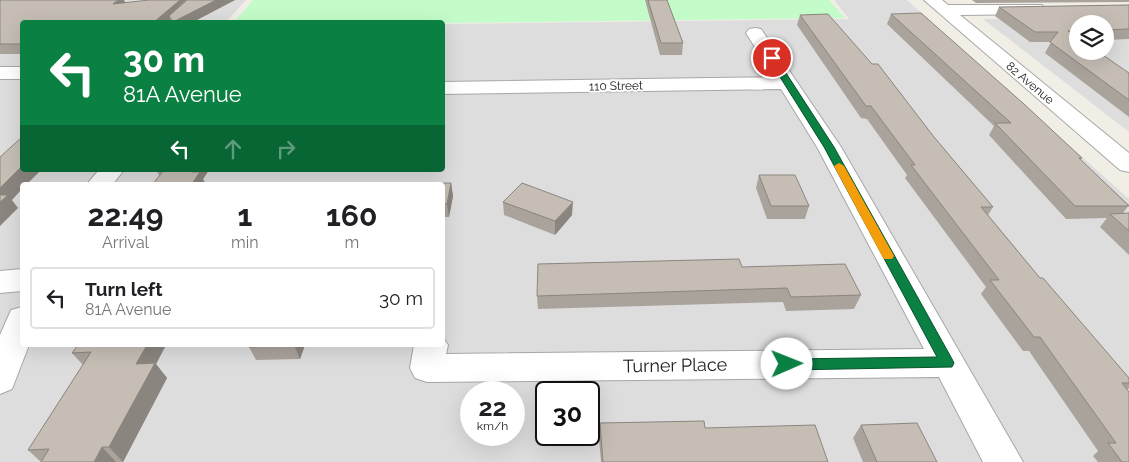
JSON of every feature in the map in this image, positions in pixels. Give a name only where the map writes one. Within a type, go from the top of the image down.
[{"type":"street","points":[[938,5],[1054,9]]},
{"type":"street","name":"82 Avenue","points":[[938,5],[1129,165]]},
{"type":"street","points":[[755,33],[829,147],[947,363],[1004,462]]},
{"type":"street","points":[[0,73],[20,73]]},
{"type":"street","name":"110 Street","points":[[445,88],[789,83]]},
{"type":"street","points":[[102,182],[110,172]]},
{"type":"street","points":[[0,282],[20,280]]},
{"type":"street","points":[[0,379],[20,324]]},
{"type":"street","name":"Turner Place","points":[[431,347],[427,368],[947,363]]},
{"type":"shaded area","points":[[0,0],[246,0],[228,20],[20,20],[20,172],[445,172],[445,24],[849,19],[834,0],[907,0],[1129,199],[1129,462],[0,462]]},
{"type":"shaded area","points":[[1069,18],[1069,60],[1114,60],[1114,18],[1129,18],[1129,132],[983,19]]},
{"type":"green space","points":[[253,0],[829,0],[845,18],[445,23],[445,20],[236,20]]},
{"type":"building","points":[[0,0],[118,0],[113,4],[149,0],[180,0],[156,20],[20,20],[20,44],[0,44]]},
{"type":"building","points":[[187,0],[216,0],[177,20],[172,20],[169,16]]},
{"type":"building","points":[[648,0],[667,0],[683,43],[661,43]]},
{"type":"building","points":[[1129,5],[1129,29],[1114,30],[1114,15],[1069,15],[1069,56],[1050,42],[1058,32],[1035,32],[999,7]]},
{"type":"building","points":[[921,13],[1024,104],[1082,158],[1079,158],[1129,206],[1075,206],[995,123],[1011,123],[891,14]]},
{"type":"building","points":[[828,14],[872,64],[878,64],[934,137],[993,207],[981,207],[1040,278],[1043,278],[1129,378],[1129,383],[1122,383],[1129,392],[1129,462],[1122,462],[1108,443],[1116,443],[1040,337],[1034,337],[990,280],[999,280],[911,165],[915,165],[871,106],[866,106],[800,15]]},
{"type":"building","points":[[1075,60],[1110,60],[1129,73],[1129,100]]},
{"type":"building","points":[[20,139],[20,168],[0,188],[0,157]]},
{"type":"building","points":[[162,172],[200,172],[193,182],[154,182]]},
{"type":"building","points":[[759,175],[795,175],[809,206],[771,206]]},
{"type":"building","points":[[445,183],[451,183],[447,204],[445,204]]},
{"type":"building","points":[[522,183],[573,202],[555,221],[503,202]]},
{"type":"building","points":[[0,195],[8,195],[0,202]]},
{"type":"building","points":[[1129,213],[1129,231],[1110,214]]},
{"type":"building","points":[[739,259],[742,267],[845,264],[861,295],[791,297],[787,288],[537,296],[538,264]]},
{"type":"building","points":[[76,347],[146,347],[136,364],[155,363],[109,447],[102,447],[94,462],[41,462],[49,449],[28,450],[91,352],[72,353]]},
{"type":"building","points":[[704,421],[705,428],[815,425],[828,462],[603,462],[600,423]]},
{"type":"building","points":[[917,423],[937,462],[877,462],[861,425]]},
{"type":"slow traffic","points":[[839,166],[888,256]]},
{"type":"route","points":[[772,58],[829,147],[947,363],[787,364]]}]
